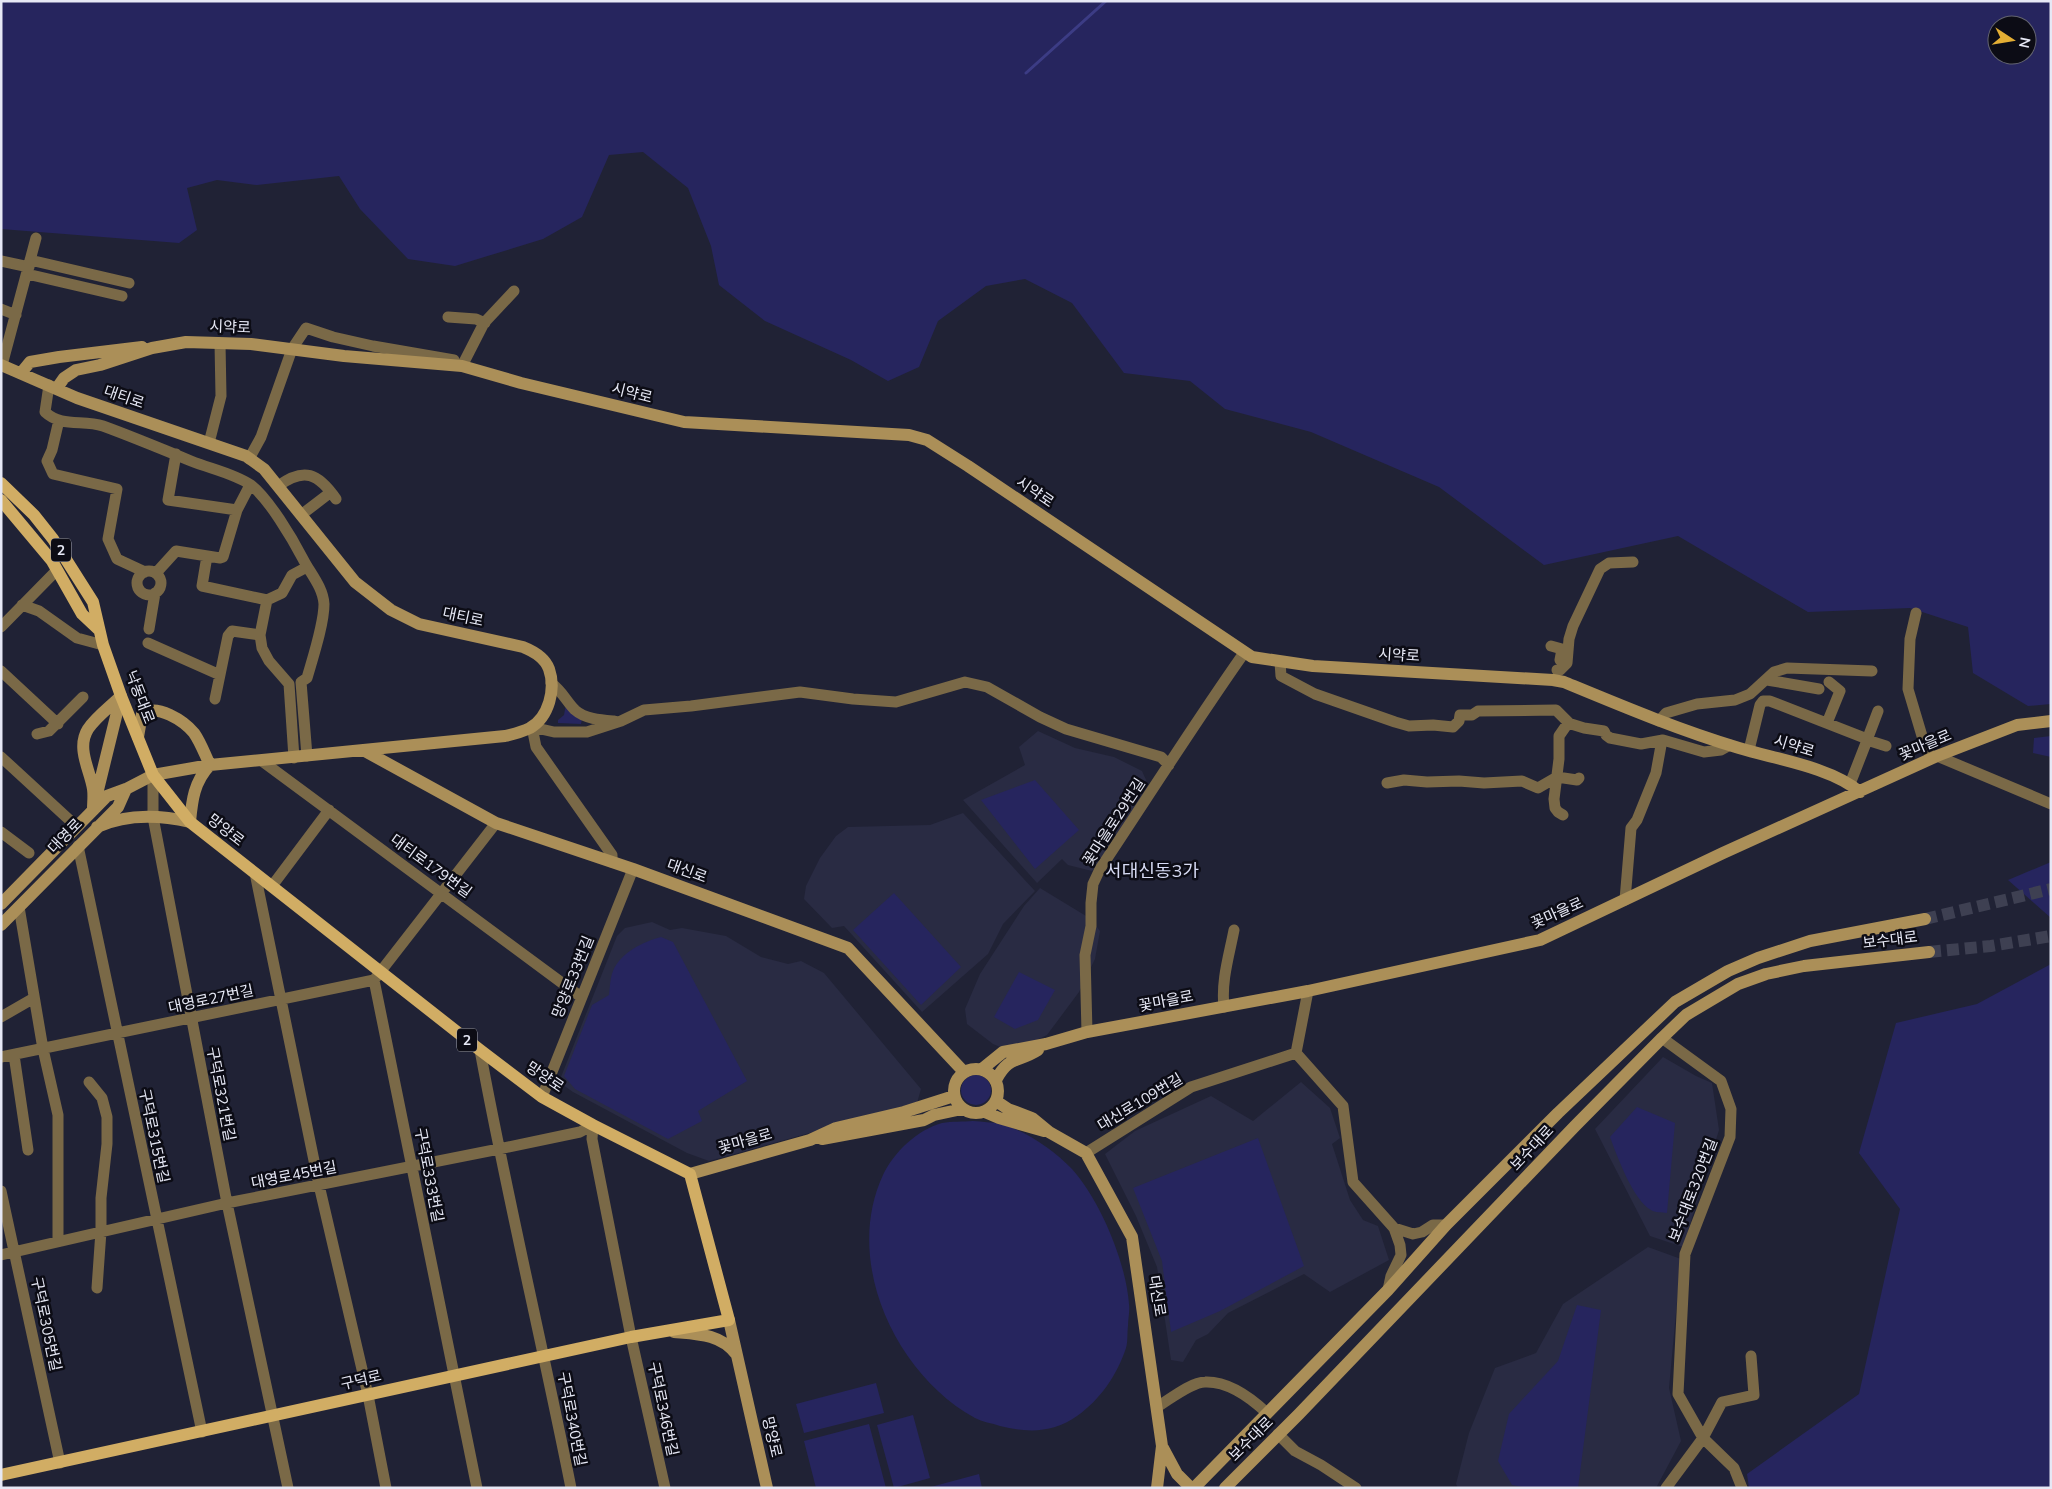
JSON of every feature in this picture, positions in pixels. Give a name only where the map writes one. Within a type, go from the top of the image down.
[{"type":"main road","name":"시약로","points":[[53,387],[76,370],[100,366],[152,348],[186,342],[251,344],[464,363],[521,383],[684,422],[909,435],[927,440],[1244,653],[1258,658],[1313,666],[1558,675],[1659,721],[1730,745],[1795,762],[1855,788]]},
{"type":"main road","name":"시약로","points":[[21,373],[30,362],[49,358],[138,346],[152,348]]},
{"type":"main road","name":"대티로","points":[[1,365],[77,398],[249,459],[264,469],[355,582],[391,610],[419,624],[523,646],[534,652],[545,662],[549,668],[552,683]]},
{"type":"main road","name":"낙동대로","points":[[1,483],[34,515],[54,539],[93,602],[103,645],[121,696],[153,774]]},
{"type":"main road","name":"2","points":[[1,500],[52,560],[82,614],[99,630]]},
{"type":"main road","points":[[126,789],[153,774],[210,765],[505,736],[519,733],[532,727],[547,709],[552,683]]},
{"type":"main road","points":[[93,809],[121,696]]},
{"type":"main road","points":[[93,809],[93,789],[86,765],[84,739],[87,731],[98,718],[121,696]]},
{"type":"main road","points":[[138,737],[142,714],[153,710],[162,712],[188,727],[198,741],[210,765]]},
{"type":"main road","name":"꽃마을로","points":[[964,1072],[976,1068],[982,1069],[1004,1052],[1046,1044],[1087,1032],[1308,991],[1540,940],[1855,788],[2017,725],[2051,721]]},
{"type":"main road","name":"대신로","points":[[363,750],[496,822],[633,869],[848,948],[964,1072]]},
{"type":"main road","points":[[97,827],[117,820],[153,817],[190,822],[193,793],[202,774],[210,765]]},
{"type":"main road","name":"망양로","points":[[153,774],[190,822],[272,886],[377,976],[542,1096],[593,1125],[690,1174],[729,1320],[767,1488]]},
{"type":"main road","name":"대영로","points":[[1,904],[93,809],[108,796],[126,789]]},
{"type":"main road","name":"대영로","points":[[1,925],[118,807],[126,789]]},
{"type":"main road","name":"보수대로","points":[[1193,1488],[1388,1290],[1446,1225],[1558,1113],[1675,1002],[1728,971],[1758,958],[1810,941],[1925,919]]},
{"type":"main road","name":"보수대로","points":[[1225,1488],[1662,1038],[1694,1011],[1738,984],[1766,974],[1804,966],[1929,952]]},
{"type":"main road","name":"꽃마을로","points":[[996,1080],[1002,1069],[1010,1061],[1034,1053],[1046,1044]]},
{"type":"main road","points":[[982,1069],[990,1073],[996,1080],[998,1094],[996,1101],[985,1112],[998,1118],[1049,1132]]},
{"type":"main road","points":[[962,1109],[954,1096],[954,1086],[957,1078],[964,1072]]},
{"type":"main road","name":"꽃마을로","points":[[690,1174],[810,1140],[836,1128],[904,1112],[954,1096]]},
{"type":"main road","points":[[996,1101],[1008,1109],[1032,1118],[1049,1132],[1086,1153]]},
{"type":"main road","name":"꽃마을로","points":[[810,1140],[839,1137],[901,1123],[924,1120],[934,1115],[962,1109],[969,1112],[985,1112]]},
{"type":"main road","name":"대신로","points":[[1086,1153],[1132,1237],[1162,1446],[1178,1474],[1193,1488]]},
{"type":"main road","name":"구덕로","points":[[1,1476],[632,1337],[729,1320]]},
{"type":"main road","points":[[664,1331],[709,1336],[724,1342],[736,1354]]},
{"type":"main road","points":[[1157,1488],[1162,1446]]},
{"type":"street","points":[[1,365],[36,238]]},
{"type":"street","points":[[1,261],[129,283]]},
{"type":"street","points":[[29,267],[122,296]]},
{"type":"street","points":[[249,459],[261,437],[292,349],[306,328],[333,337],[372,346],[464,363],[485,323],[514,291]]},
{"type":"street","points":[[1,309],[16,316]]},
{"type":"street","points":[[448,317],[476,320],[485,323]]},
{"type":"street","points":[[209,444],[221,396],[220,343]]},
{"type":"street","points":[[53,387],[45,402],[46,412],[52,419],[70,423],[99,425],[238,478],[250,485],[265,499],[294,543],[319,588],[324,602],[323,616],[308,678],[301,682],[300,757]]},
{"type":"street","points":[[59,420],[52,450],[47,460],[50,470],[53,474],[118,489],[108,540],[117,559],[151,572],[161,584],[155,593],[149,629]]},
{"type":"street","points":[[176,454],[168,500],[237,510]]},
{"type":"street","points":[[278,486],[290,477],[301,475],[318,480],[326,485],[333,495],[302,515]]},
{"type":"street","points":[[155,593],[144,594],[138,588],[139,576],[151,572],[176,551],[224,557],[237,510],[250,485]]},
{"type":"street","points":[[207,556],[202,586],[267,600],[282,593],[292,575],[307,568]]},
{"type":"street","points":[[1558,675],[1567,663],[1569,639],[1573,626],[1600,569],[1609,563],[1632,562]]},
{"type":"street","points":[[1,628],[57,570]]},
{"type":"street","points":[[267,600],[260,635],[262,648],[269,661],[289,684],[300,757]]},
{"type":"street","points":[[22,606],[39,611],[77,638],[103,645]]},
{"type":"street","points":[[1916,613],[1910,639],[1908,689],[1925,746],[1935,757],[2051,804]]},
{"type":"street","points":[[215,699],[228,636],[232,632],[260,635]]},
{"type":"street","points":[[148,643],[220,675]]},
{"type":"street","points":[[1551,646],[1560,647],[1562,651],[1558,675]]},
{"type":"street","name":"꽃마을로29번길","points":[[1087,1032],[1085,955],[1091,926],[1093,884],[1100,869],[1199,717],[1244,653]]},
{"type":"street","points":[[1280,662],[1280,673],[1283,678],[1315,694],[1410,726],[1453,727],[1460,715],[1472,715],[1480,711],[1552,709],[1558,711],[1569,722],[1584,728],[1604,731],[1610,738],[1641,744],[1662,740],[1704,752],[1721,750],[1730,745]]},
{"type":"street","points":[[1659,721],[1666,713],[1697,704],[1735,700],[1750,694],[1774,672],[1787,668],[1872,671]]},
{"type":"street","points":[[1,671],[58,724]]},
{"type":"street","points":[[1767,680],[1819,689]]},
{"type":"street","points":[[612,862],[612,855],[536,747],[532,727],[554,732],[587,732],[621,721],[644,710],[800,692],[896,702],[965,682],[987,687],[1040,717],[1066,729],[1162,757],[1169,765]]},
{"type":"street","points":[[1827,723],[1840,691],[1829,682]]},
{"type":"street","points":[[552,683],[562,691],[576,710],[583,715],[621,721]]},
{"type":"street","points":[[37,734],[49,731],[58,724],[83,697]]},
{"type":"street","points":[[1749,750],[1763,701],[1770,701],[1886,746]]},
{"type":"street","points":[[1855,788],[1867,740],[1878,711]]},
{"type":"street","points":[[1563,815],[1555,808],[1554,799],[1559,759],[1559,736],[1569,722]]},
{"type":"street","points":[[1442,726],[1444,731],[1459,734]]},
{"type":"street","points":[[1625,900],[1631,828],[1637,820],[1656,773],[1662,740]]},
{"type":"street","points":[[1,757],[76,826]]},
{"type":"street","name":"대티로179번길","points":[[262,760],[581,997]]},
{"type":"street","name":"구덕로321번길","points":[[153,774],[153,817],[191,1019],[227,1203],[288,1488]]},
{"type":"street","points":[[1387,783],[1404,780],[1484,783],[1522,781],[1538,788],[1557,777],[1572,780],[1579,778]]},
{"type":"street","points":[[272,886],[329,810]]},
{"type":"street","points":[[377,976],[496,822]]},
{"type":"street","points":[[1,832],[29,852]]},
{"type":"street","name":"구덕로315번길","points":[[78,846],[202,1432]]},
{"type":"street","name":"망양로33번길","points":[[542,1096],[633,869]]},
{"type":"street","points":[[255,873],[320,1186],[368,1395],[386,1488]]},
{"type":"street","points":[[19,907],[43,1049],[58,1115],[58,1241]]},
{"type":"street","points":[[1224,1007],[1222,992],[1234,930]]},
{"type":"street","name":"대영로27번길","points":[[1,1058],[282,1000],[377,976]]},
{"type":"street","name":"구덕로333번길","points":[[377,976],[412,1167],[477,1488]]},
{"type":"street","points":[[1308,991],[1296,1053],[1343,1106],[1354,1182],[1394,1228],[1400,1245],[1401,1256],[1391,1276],[1388,1290]]},
{"type":"street","points":[[1,1017],[34,998]]},
{"type":"street","name":"보수대로320번길","points":[[1662,1038],[1721,1081],[1730,1109],[1730,1137],[1684,1254],[1678,1394],[1702,1438],[1734,1468],[1742,1488]]},
{"type":"street","name":"구덕로340번길","points":[[480,1050],[499,1149],[545,1356],[571,1488]]},
{"type":"street","name":"대신로109번길","points":[[1086,1153],[1191,1087],[1296,1053]]},
{"type":"street","points":[[14,1055],[28,1150]]},
{"type":"street","points":[[89,1082],[102,1098],[107,1117],[102,1231],[97,1288]]},
{"type":"street","name":"대영로45번길","points":[[1,1255],[227,1203],[320,1186],[580,1132],[593,1125]]},
{"type":"street","name":"구덕로346번길","points":[[593,1125],[592,1138],[665,1488]]},
{"type":"street","name":"구덕로305번길","points":[[1,1191],[60,1463]]},
{"type":"street","points":[[1394,1228],[1413,1234],[1422,1232],[1433,1225],[1446,1225]]},
{"type":"street","points":[[1666,1488],[1702,1438],[1722,1402],[1754,1395],[1751,1356]]},
{"type":"street","name":"보수대로","points":[[1157,1407],[1185,1390],[1204,1382],[1228,1385],[1256,1403],[1267,1413]]},
{"type":"street","points":[[1278,1434],[1295,1451],[1321,1465],[1356,1488]]},
{"type":"shaded area","points":[[1,1],[2051,1],[2051,704],[2028,706],[1973,673],[1968,627],[1910,608],[1808,612],[1678,536],[1544,565],[1439,487],[1311,432],[1225,409],[1190,381],[1124,373],[1072,303],[1025,279],[986,286],[938,321],[919,367],[888,381],[851,360],[765,321],[719,285],[711,246],[688,188],[643,152],[609,155],[582,217],[543,239],[455,266],[408,259],[360,209],[339,176],[257,185],[217,180],[187,188],[197,230],[179,243],[1,229]]},
{"type":"shaded area","points":[[566,704],[582,719],[581,724],[558,723],[558,720],[564,715]]},
{"type":"shaded area","points":[[1038,731],[1075,748],[1114,757],[1142,771],[1151,791],[1133,820],[1092,871],[1068,865],[1062,859],[1037,883],[963,800],[1025,765],[1019,747]]},
{"type":"shaded area","points":[[2051,736],[2051,757],[2033,753],[2034,738]]},
{"type":"shaded area","points":[[1035,780],[1079,830],[1035,869],[981,800]]},
{"type":"shaded area","points":[[963,813],[1035,891],[1003,924],[988,954],[922,1012],[844,926],[832,928],[804,899],[806,886],[820,858],[836,836],[848,827],[930,825]]},
{"type":"shaded area","points":[[2051,862],[2051,918],[2008,880]]},
{"type":"shaded area","points":[[1040,888],[1091,919],[1100,931],[1095,959],[1079,992],[1047,1035],[1012,1052],[993,1044],[967,1024],[965,1009],[980,974],[1024,906]]},
{"type":"shaded area","points":[[894,893],[961,967],[921,1005],[853,930]]},
{"type":"shaded area","points":[[652,922],[670,930],[682,928],[726,936],[761,957],[788,964],[801,961],[824,973],[921,1089],[917,1103],[709,1161],[687,1153],[573,1092],[559,1082],[617,936],[625,928]]},
{"type":"shaded area","points":[[661,937],[673,942],[747,1081],[698,1111],[702,1121],[668,1139],[575,1089],[564,1076],[592,1005],[609,995],[611,977],[621,958],[633,949]]},
{"type":"shaded area","points":[[2051,964],[2051,1488],[1749,1488],[1747,1474],[1859,1394],[1900,1209],[1859,1153],[1896,1023],[1977,1004]]},
{"type":"shaded area","points":[[1019,972],[1055,990],[1038,1020],[1015,1029],[994,1017]]},
{"type":"shaded area","points":[[1663,1057],[1712,1083],[1719,1130],[1683,1247],[1650,1236],[1595,1129]]},
{"type":"shaded area","points":[[976,1075],[982,1076],[990,1084],[990,1096],[982,1104],[976,1105],[970,1104],[962,1096],[961,1090],[962,1084],[970,1076]]},
{"type":"shaded area","points":[[1301,1082],[1330,1108],[1340,1138],[1332,1144],[1350,1200],[1363,1220],[1378,1226],[1389,1260],[1330,1292],[1304,1274],[1228,1313],[1208,1334],[1196,1340],[1183,1362],[1171,1360],[1157,1267],[1136,1216],[1105,1154],[1135,1131],[1211,1096],[1253,1121]]},
{"type":"shaded area","points":[[1637,1107],[1675,1123],[1667,1213],[1653,1211],[1644,1205],[1638,1197],[1626,1177],[1610,1137]]},
{"type":"shaded area","points":[[950,1122],[997,1123],[1019,1131],[1048,1148],[1072,1169],[1102,1214],[1123,1270],[1129,1309],[1127,1346],[1118,1368],[1100,1395],[1085,1410],[1059,1426],[1040,1430],[1020,1430],[1000,1426],[975,1418],[946,1398],[921,1374],[900,1344],[884,1312],[873,1278],[869,1243],[872,1208],[883,1175],[893,1158],[915,1136],[933,1126]]},
{"type":"shaded area","points":[[1258,1138],[1304,1266],[1220,1311],[1171,1332],[1162,1261],[1133,1188]]},
{"type":"shaded area","points":[[1648,1247],[1681,1259],[1669,1388],[1681,1441],[1656,1488],[1458,1488],[1456,1484],[1469,1433],[1495,1368],[1536,1353],[1563,1304]]},
{"type":"shaded area","points":[[1577,1305],[1601,1310],[1578,1488],[1529,1488],[1512,1485],[1498,1461],[1509,1414],[1558,1361]]},
{"type":"shaded area","points":[[876,1383],[884,1413],[804,1433],[796,1404]]},
{"type":"shaded area","points":[[913,1415],[930,1478],[894,1488],[877,1425]]},
{"type":"shaded area","points":[[869,1424],[886,1488],[816,1488],[804,1441]]},
{"type":"shaded area","points":[[979,1474],[982,1488],[927,1488]]},
{"type":"waterway","points":[[1026,73],[1106,1]]},
{"type":"tunnel","points":[[1925,919],[2051,889]]},
{"type":"tunnel","points":[[1929,952],[1991,946],[2051,936]]},
{"type":"district","name":"서대신동3가","points":[[1152,871]]}]
